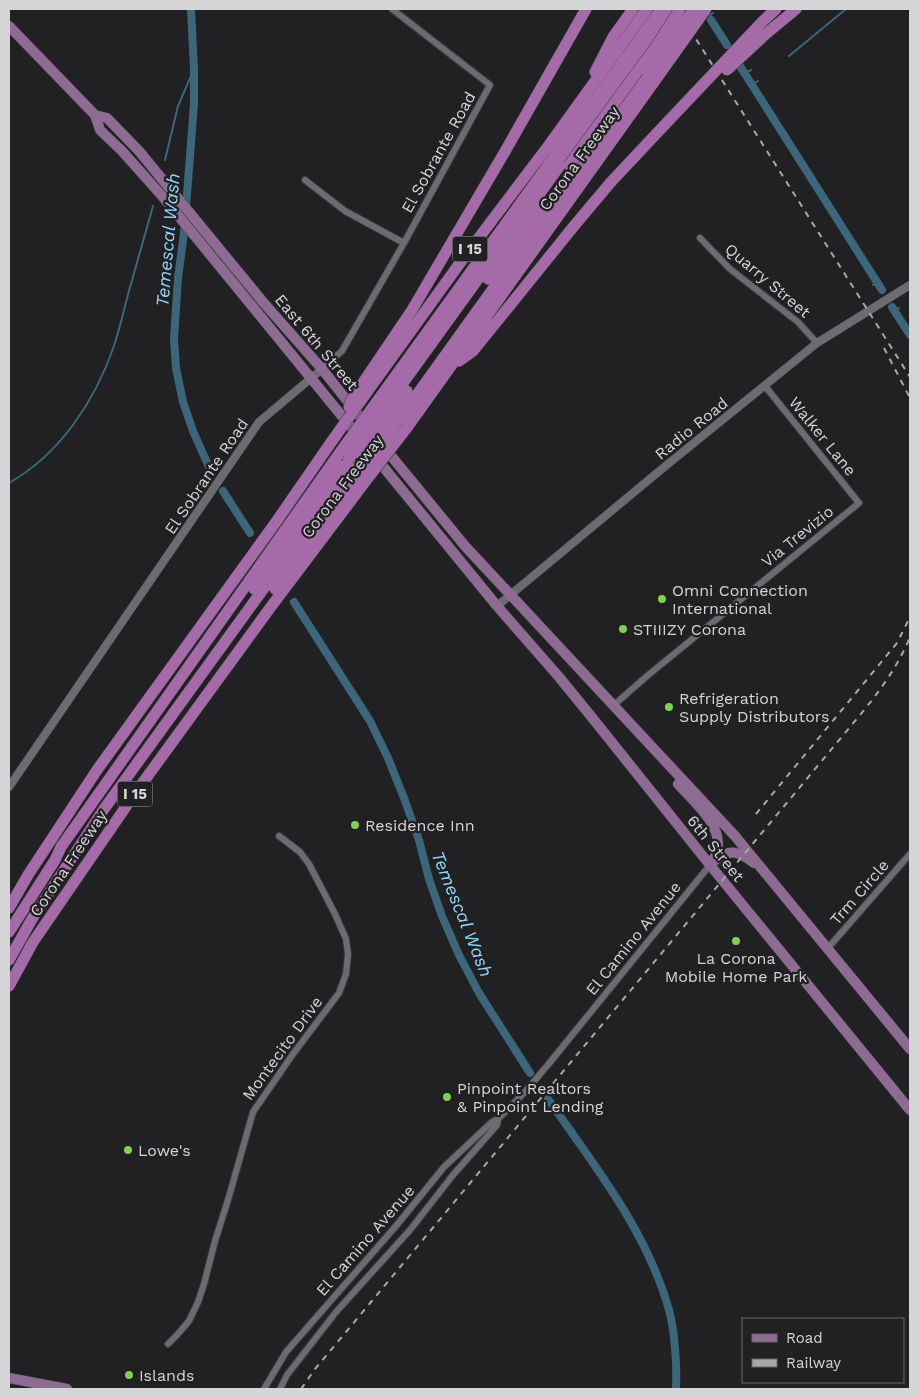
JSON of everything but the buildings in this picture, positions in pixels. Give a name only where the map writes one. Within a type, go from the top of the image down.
[{"type":"highway","points":[[364,390],[507,148],[586,9]]},
{"type":"highway","points":[[617,41],[633,9]]},
{"type":"highway","points":[[617,41],[647,9]]},
{"type":"highway","points":[[391,414],[622,62],[661,9]]},
{"type":"highway","points":[[9,932],[55,860],[61,846],[260,594],[391,414],[649,42],[669,9]]},
{"type":"highway","points":[[566,162],[657,45],[680,9]]},
{"type":"highway","points":[[9,960],[32,919],[67,866],[78,855],[260,594],[391,414],[651,78],[664,52],[694,9]]},
{"type":"highway","name":"Corona Freeway","points":[[9,986],[33,942],[136,792],[260,594],[391,414],[451,366],[651,78],[706,9]]},
{"type":"highway","points":[[765,28],[776,9]]},
{"type":"highway","points":[[451,366],[473,351],[611,182],[657,133],[765,28],[796,9]]},
{"type":"highway","name":"Corona Freeway","points":[[9,908],[28,875],[97,770],[276,522],[346,420],[351,401],[364,390],[576,108],[617,41]]},
{"type":"main road","name":"East 6th Street","points":[[9,26],[95,115],[100,130],[127,156],[166,200],[497,606]]},
{"type":"main road","name":"East 6th Street","points":[[95,115],[107,118],[139,151],[322,369],[451,529],[510,595]]},
{"type":"main road","name":"6th Street","points":[[510,595],[735,836],[910,1049]]},
{"type":"main road","name":"6th Street","points":[[497,606],[564,684],[910,1110]]},
{"type":"main road","points":[[664,759],[679,785],[709,818],[715,829],[718,842],[717,851],[710,865]]},
{"type":"main road","points":[[710,865],[723,854],[731,851],[743,855],[754,862],[772,880]]},
{"type":"main road","points":[[9,1378],[67,1389]]},
{"type":"street","name":"El Sobrante Road","points":[[9,787],[246,439],[268,413],[342,351],[404,243],[490,85],[392,9]]},
{"type":"street","points":[[305,180],[345,211],[404,243]]},
{"type":"street","name":"Quarry Street","points":[[700,238],[730,269],[798,322],[817,343]]},
{"type":"street","name":"Radio Road","points":[[497,606],[817,343],[910,285]]},
{"type":"street","name":"Walker Lane","points":[[765,386],[859,503]]},
{"type":"street","name":"Via Trevizio","points":[[614,706],[647,676],[859,503]]},
{"type":"street","name":"Montecito Drive","points":[[168,1344],[189,1321],[198,1302],[253,1112],[339,993],[346,974],[348,954],[346,938],[333,908],[309,864],[300,852],[279,836]]},
{"type":"street","name":"Trm Circle","points":[[828,948],[910,854]]},
{"type":"street","name":"El Camino Avenue","points":[[264,1389],[286,1352],[396,1226],[444,1167],[524,1093],[710,865]]},
{"type":"street","name":"El Camino Avenue","points":[[280,1389],[287,1375],[336,1312],[410,1230],[453,1175],[496,1125],[498,1119]]},
{"type":"waterway","name":"Temescal Wash","points":[[191,9],[194,104],[174,338],[176,368],[183,402],[209,467]]},
{"type":"waterway","points":[[789,56],[846,9]]},
{"type":"waterway","points":[[709,16],[713,13]]},
{"type":"waterway","points":[[711,20],[727,45]]},
{"type":"waterway","points":[[740,66],[882,290]]},
{"type":"waterway","points":[[165,160],[178,106],[194,69]]},
{"type":"waterway","points":[[745,73],[751,70]]},
{"type":"waterway","points":[[752,85],[758,81]]},
{"type":"waterway","points":[[9,483],[27,471],[60,441],[74,424],[97,387],[116,339],[153,206]]},
{"type":"waterway","points":[[892,307],[910,335]]},
{"type":"waterway","points":[[895,310],[899,308]]},
{"type":"waterway","name":"Temescal Wash","points":[[223,491],[250,533]]},
{"type":"waterway","name":"Temescal Wash","points":[[294,602],[370,721],[388,758],[404,798],[419,840],[429,879],[459,955],[479,993],[530,1073]]},
{"type":"waterway","name":"Temescal Wash","points":[[548,1099],[618,1200],[647,1253],[659,1281],[673,1328],[676,1389]]},
{"type":"railway","points":[[677,9],[910,377]]},
{"type":"railway","points":[[884,348],[910,398]]},
{"type":"railway","points":[[756,814],[897,643],[910,617]]},
{"type":"railway","points":[[301,1389],[315,1369],[867,706],[894,668],[910,637]]},
{"type":"place","name":"Omni Connection International","points":[[662,599]]},
{"type":"place","name":"STIIIZY Corona","points":[[623,629]]},
{"type":"place","name":"Refrigeration Supply Distributors","points":[[669,707]]},
{"type":"place","name":"Residence Inn","points":[[355,825]]},
{"type":"place","name":"La Corona Mobile Home Park","points":[[736,941]]},
{"type":"place","name":"Pinpoint Realtors & Pinpoint Lending","points":[[447,1097]]},
{"type":"place","name":"Lowe's","points":[[128,1150]]},
{"type":"place","name":"Islands","points":[[129,1375]]}]
